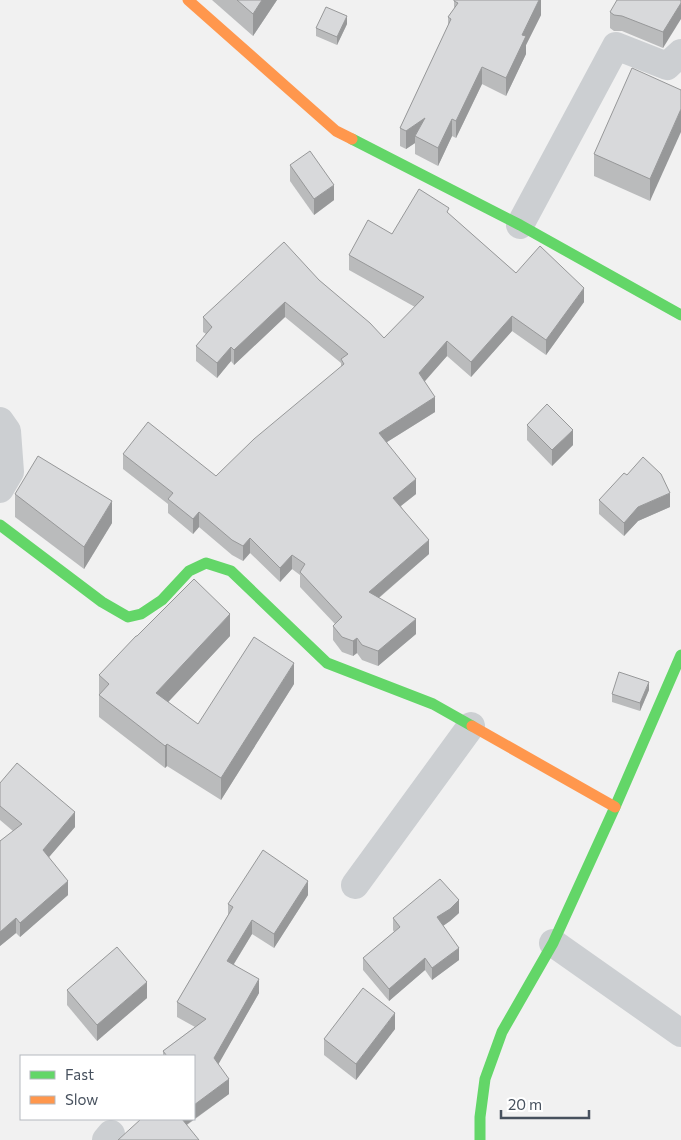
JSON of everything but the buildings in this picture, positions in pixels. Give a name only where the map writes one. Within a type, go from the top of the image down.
[{"type":"street","points":[[188,0],[336,131],[520,225],[681,315]]},
{"type":"street","points":[[520,225],[616,46],[667,66],[681,53]]},
{"type":"street","points":[[0,421],[7,431],[10,472],[0,489]]},
{"type":"street","points":[[0,525],[102,602],[128,617],[142,614],[162,600],[189,571],[206,563],[231,571],[327,663],[434,704],[615,807]]},
{"type":"street","points":[[480,1140],[480,1117],[485,1079],[502,1032],[553,943],[681,655]]},
{"type":"street","points":[[355,885],[471,726]]},
{"type":"street","points":[[553,943],[681,1033]]},
{"type":"traffic: fast","points":[[352,139],[520,225],[681,315]]},
{"type":"traffic: fast","points":[[0,525],[102,602],[128,617],[141,614],[162,600],[189,571],[206,563],[231,571],[327,663],[433,704],[472,726]]},
{"type":"traffic: fast","points":[[480,1140],[480,1117],[485,1079],[502,1032],[553,943],[681,655]]},
{"type":"traffic: slow","points":[[188,0],[336,131],[352,139]]},
{"type":"traffic: slow","points":[[472,726],[615,807]]}]
